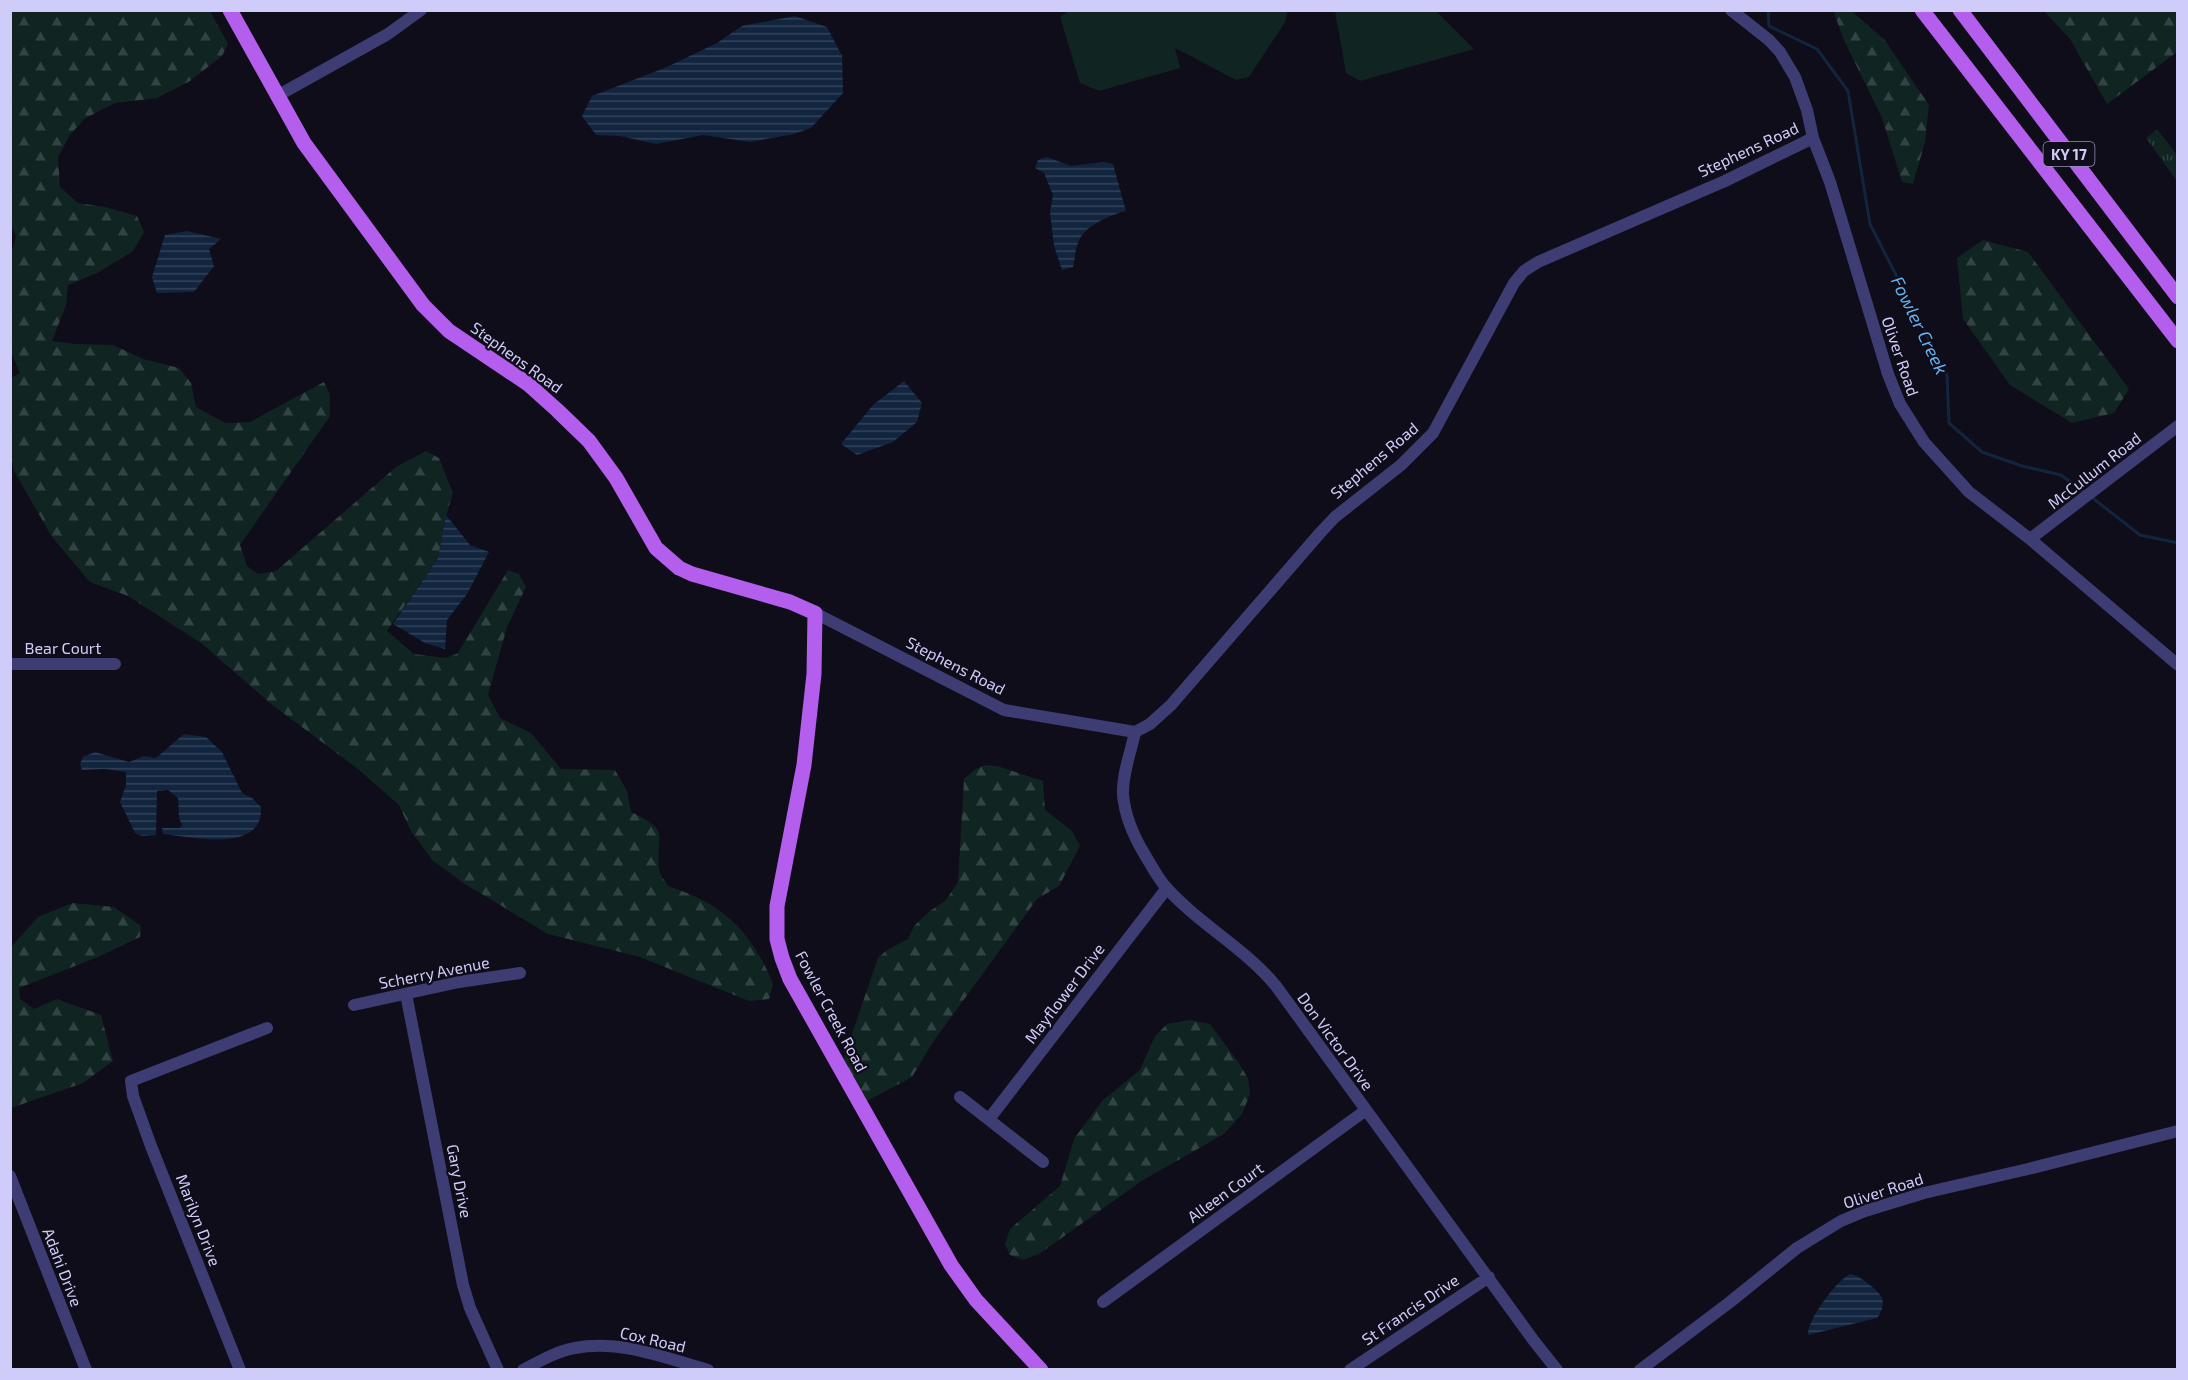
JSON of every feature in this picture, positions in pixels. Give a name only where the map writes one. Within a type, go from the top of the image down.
[{"type":"main road","name":"Stephens Road","points":[[230,10],[315,160],[371,231],[423,305],[450,331],[528,384],[589,441],[616,478],[656,548],[679,568],[692,574],[790,602],[815,613]]},
{"type":"main road","name":"KY 17","points":[[1922,10],[2178,341]]},
{"type":"main road","name":"KY 17","points":[[1960,10],[2178,297]]},
{"type":"main road","name":"Fowler Creek Road","points":[[815,613],[814,674],[804,765],[777,906],[777,939],[782,958],[808,1011],[951,1265],[976,1300],[1041,1370]]},
{"type":"street","points":[[278,96],[388,34],[421,10]]},
{"type":"street","name":"Oliver Road","points":[[1731,10],[1769,40],[1787,62],[1795,77],[1830,182],[1887,374],[1900,404],[1924,442],[1969,492],[2030,539],[2178,665]]},
{"type":"street","name":"Stephens Road","points":[[815,613],[1004,710],[1135,732],[1150,724],[1172,705],[1335,517],[1401,465],[1433,433],[1514,283],[1524,271],[1538,262],[1725,181],[1814,138]]},
{"type":"street","name":"McCullum Road","points":[[2030,539],[2178,426]]},
{"type":"street","name":"Bear Court","points":[[10,664],[115,664]]},
{"type":"street","name":"Don Victor Drive","points":[[1135,732],[1123,793],[1126,812],[1140,848],[1167,888],[1196,916],[1261,968],[1557,1370]]},
{"type":"street","name":"Mayflower Drive","points":[[989,1119],[1167,888]]},
{"type":"street","name":"Scherry Avenue","points":[[354,1005],[459,982],[520,973]]},
{"type":"street","name":"Gary Drive","points":[[406,994],[463,1285],[474,1318],[498,1370]]},
{"type":"street","name":"Marilyn Drive","points":[[240,1370],[151,1146],[130,1081],[267,1028]]},
{"type":"street","points":[[960,1097],[1043,1162]]},
{"type":"street","name":"Alleen Court","points":[[1103,1302],[1366,1110]]},
{"type":"street","name":"Oliver Road","points":[[1640,1370],[1797,1248],[1841,1221],[1865,1210],[1924,1193],[2178,1131]]},
{"type":"street","name":"Adahi Drive","points":[[10,1176],[86,1370]]},
{"type":"street","name":"St Francis Drive","points":[[1350,1370],[1489,1276]]},
{"type":"street","name":"Cox Road","points":[[523,1370],[550,1356],[574,1348],[596,1346],[645,1352],[708,1370]]},
{"type":"green space","points":[[1288,10],[1285,22],[1249,77],[1236,80],[1175,48],[1180,68],[1099,91],[1080,83],[1060,17],[1069,11]]},
{"type":"green space","points":[[11,11],[210,11],[228,44],[222,56],[190,81],[157,98],[115,103],[84,119],[70,135],[58,157],[60,187],[78,203],[105,207],[137,216],[144,232],[133,251],[99,272],[68,285],[66,305],[52,341],[113,345],[143,359],[179,368],[191,383],[196,407],[225,423],[250,422],[324,382],[330,394],[330,416],[240,545],[247,566],[258,574],[276,571],[396,467],[426,451],[439,458],[453,493],[438,558],[387,631],[414,654],[446,658],[458,653],[508,570],[519,574],[526,587],[507,627],[488,695],[500,718],[531,733],[561,769],[615,770],[627,791],[631,812],[653,824],[657,829],[661,876],[668,886],[705,901],[720,911],[745,934],[755,948],[773,984],[769,999],[749,1001],[640,957],[548,934],[465,884],[433,861],[411,831],[399,805],[358,769],[270,703],[201,643],[128,596],[90,582],[52,537],[14,471],[10,450],[11,378],[20,373],[11,352],[10,259],[16,236],[11,225]]},
{"type":"green space","points":[[1335,11],[1436,11],[1474,49],[1360,81],[1346,73]]},
{"type":"green space","points":[[1851,11],[1884,39],[1929,105],[1925,142],[1913,184],[1902,182],[1882,118],[1844,40],[1834,13]]},
{"type":"green space","points":[[2044,11],[2177,11],[2177,52],[2107,104],[2070,39]]},
{"type":"green space","points":[[2157,129],[2177,155],[2177,181],[2146,138]]},
{"type":"green space","points":[[1983,240],[2028,252],[2129,389],[2114,413],[2072,423],[2010,385],[1963,319],[1957,258]]},
{"type":"green space","points":[[985,765],[997,766],[1043,781],[1045,810],[1072,831],[1080,846],[1059,886],[1037,899],[933,1042],[912,1077],[861,1104],[842,1071],[845,1054],[878,958],[887,950],[908,939],[914,926],[946,900],[958,882],[964,779]]},
{"type":"green space","points":[[73,903],[114,907],[141,926],[140,937],[98,957],[19,988],[20,999],[34,1009],[57,999],[101,1015],[113,1061],[83,1083],[11,1108],[11,947],[38,917]]},
{"type":"green space","points":[[1190,1020],[1210,1024],[1248,1078],[1250,1094],[1242,1114],[1224,1134],[1143,1180],[1039,1254],[1023,1260],[1010,1255],[1005,1244],[1010,1229],[1060,1186],[1074,1139],[1102,1101],[1140,1070],[1155,1036],[1167,1024]]},
{"type":"water","points":[[795,16],[827,27],[842,56],[843,93],[811,128],[794,134],[750,142],[703,135],[656,144],[620,136],[596,135],[582,116],[592,96],[667,67],[717,43],[742,26]]},
{"type":"water","points":[[1047,157],[1071,166],[1103,162],[1113,164],[1126,211],[1105,218],[1085,231],[1077,246],[1073,267],[1062,270],[1054,246],[1050,212],[1053,195],[1044,173],[1035,168],[1038,160]]},
{"type":"water","points":[[187,231],[221,239],[209,249],[214,266],[194,292],[157,293],[152,277],[165,235]]},
{"type":"water","points":[[904,381],[922,403],[917,422],[893,442],[857,455],[841,444],[873,405]]},
{"type":"water","points":[[446,515],[470,545],[489,552],[467,594],[447,620],[445,649],[425,643],[393,624],[438,558]]},
{"type":"water","points":[[184,734],[206,737],[222,752],[242,793],[252,798],[261,807],[259,822],[251,831],[239,837],[224,839],[163,834],[162,828],[180,828],[182,825],[179,818],[178,798],[168,790],[157,791],[156,835],[142,836],[135,833],[120,802],[126,785],[126,772],[105,769],[82,770],[80,764],[83,757],[95,752],[129,762],[144,756],[156,758]]},
{"type":"water","points":[[1850,1274],[1867,1282],[1881,1296],[1883,1304],[1879,1316],[1808,1335],[1817,1311],[1838,1284]]},
{"type":"waterway","name":"Fowler Creek","points":[[1768,10],[1769,26],[1817,49],[1848,91],[1870,224],[1947,375],[1949,423],[1982,452],[2022,466],[2061,475],[2084,492]]},
{"type":"waterway","name":"Fowler Creek","points":[[2090,496],[2140,535],[2178,543]]}]
